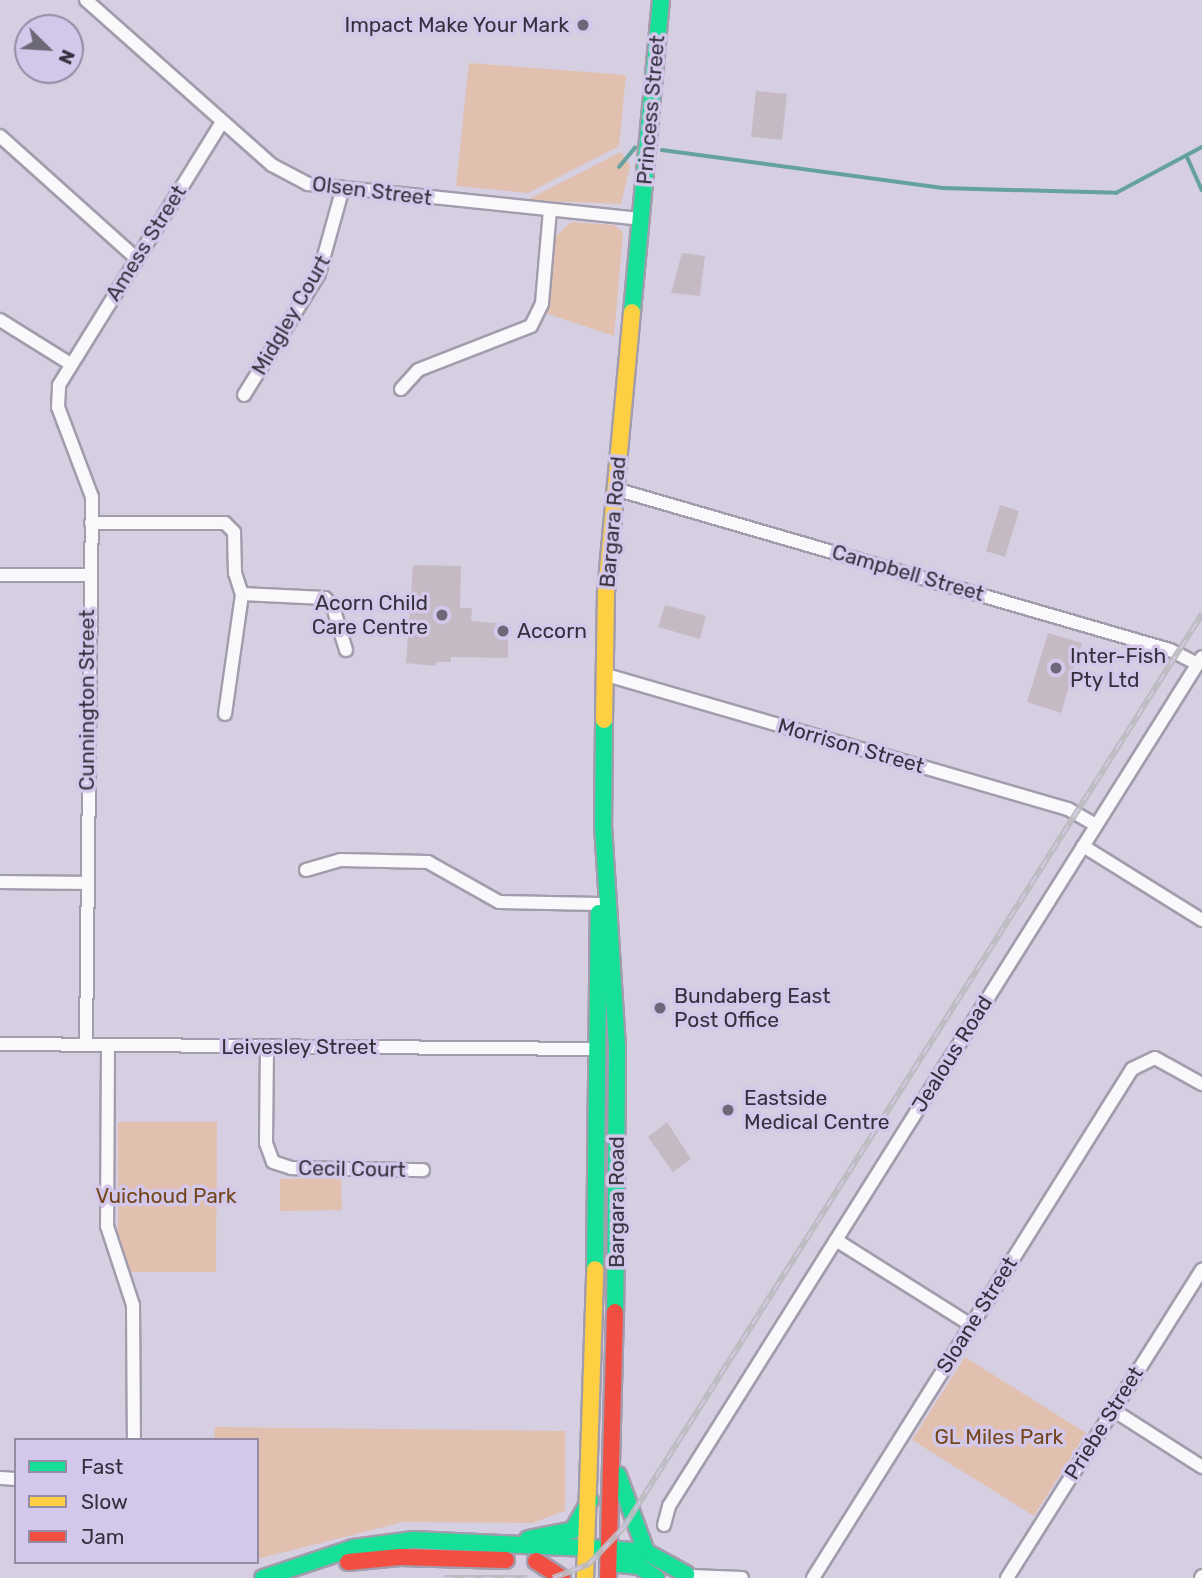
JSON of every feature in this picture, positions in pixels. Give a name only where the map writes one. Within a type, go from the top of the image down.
[{"type":"main road","name":"Princess Street","points":[[641,219],[661,0]]},
{"type":"main road","name":"Bargara Road","points":[[586,1564],[590,1501],[604,904],[603,674],[615,489],[641,219]]},
{"type":"main road","name":"Bargara Road","points":[[604,904],[617,1049],[614,1454],[609,1563]]},
{"type":"main road","points":[[599,1049],[617,1049]]},
{"type":"main road","points":[[614,1454],[646,1552],[686,1576]]},
{"type":"main road","points":[[264,1578],[353,1548],[460,1540],[540,1540],[566,1533],[579,1524],[590,1501]]},
{"type":"main road","points":[[460,1540],[586,1564]]},
{"type":"main road","points":[[609,1563],[646,1552]]},
{"type":"main road","points":[[275,1578],[379,1557],[609,1563],[639,1566],[656,1578]]},
{"type":"main road","points":[[536,1561],[562,1578]]},
{"type":"street","name":"Olsen Street","points":[[86,0],[222,122],[284,173],[342,191],[641,219]]},
{"type":"street","name":"Amess Street","points":[[69,363],[222,122]]},
{"type":"street","points":[[0,136],[136,258]]},
{"type":"street","name":"Midgley Court","points":[[244,395],[318,274],[342,191]]},
{"type":"street","points":[[401,388],[418,370],[531,326],[541,303],[550,210]]},
{"type":"street","points":[[0,320],[69,363]]},
{"type":"street","name":"Cunnington Street","points":[[69,363],[59,386],[58,407],[88,475],[91,523],[88,575],[86,1045]]},
{"type":"street","name":"Campbell Street","points":[[615,489],[1164,648],[1200,661]]},
{"type":"street","points":[[91,523],[225,523],[234,532],[235,573],[242,594],[225,714]]},
{"type":"street","points":[[0,575],[88,575]]},
{"type":"street","points":[[242,594],[325,598],[335,612],[346,650]]},
{"type":"street","name":"Jealous Road","points":[[663,1525],[669,1506],[1200,661]]},
{"type":"street","name":"Morrison Street","points":[[603,674],[1068,809],[1096,825]]},
{"type":"street","points":[[1083,846],[1202,920]]},
{"type":"street","points":[[306,870],[341,860],[428,862],[499,902],[604,904]]},
{"type":"street","points":[[0,882],[86,883]]},
{"type":"street","name":"Leivesley Street","points":[[0,1044],[599,1049]]},
{"type":"street","points":[[108,1046],[107,1226],[133,1305],[134,1438]]},
{"type":"street","name":"Cecil Court","points":[[267,1046],[266,1143],[273,1162],[291,1168],[424,1170]]},
{"type":"street","name":"Sloane Street","points":[[813,1578],[1132,1069],[1148,1059],[1171,1063],[1202,1084]]},
{"type":"street","points":[[835,1240],[971,1325]]},
{"type":"street","name":"Priebe Street","points":[[1007,1578],[1202,1269]]},
{"type":"street","points":[[1113,1410],[1202,1466]]},
{"type":"street","points":[[686,1576],[742,1578]]},
{"type":"green space","points":[[469,63],[626,75],[619,146],[528,193],[456,186]]},
{"type":"green space","points":[[621,152],[630,166],[621,204],[527,200]]},
{"type":"green space","points":[[571,222],[614,225],[623,232],[614,336],[545,313],[554,238]]},
{"type":"green space","name":"Vuichoud Park","points":[[118,1122],[217,1122],[216,1272],[131,1272],[118,1237]]},
{"type":"green space","points":[[341,1178],[342,1210],[280,1211],[280,1179]]},
{"type":"green space","name":"GL Miles Park","points":[[965,1357],[1086,1433],[1034,1516],[912,1440]]},
{"type":"green space","points":[[215,1427],[565,1431],[565,1511],[532,1523],[403,1522],[259,1558],[259,1438],[214,1438]]},
{"type":"building","points":[[756,91],[787,94],[782,140],[751,137]]},
{"type":"building","points":[[682,253],[705,256],[700,296],[671,293]]},
{"type":"building","points":[[1000,505],[1019,511],[1005,557],[986,551]]},
{"type":"building","name":"Acorn Child Care Centre","points":[[413,565],[461,566],[460,608],[472,608],[471,621],[508,624],[508,658],[451,657],[451,662],[436,662],[435,666],[406,663]]},
{"type":"building","points":[[665,605],[706,616],[700,639],[658,627]]},
{"type":"building","name":"Inter-Fish Pty Ltd","points":[[1048,633],[1082,643],[1061,713],[1027,702]]},
{"type":"building","points":[[667,1122],[691,1159],[673,1172],[648,1137]]},
{"type":"waterway","points":[[662,150],[942,188],[1116,193],[1202,147]]},
{"type":"waterway","points":[[619,167],[635,148]]},
{"type":"waterway","points":[[1187,156],[1202,190]]},
{"type":"railway","points":[[553,1578],[589,1564],[624,1527],[1202,614]]},
{"type":"railway","points":[[444,1578],[527,1578]]},
{"type":"traffic: fast","points":[[632,312],[661,0]]},
{"type":"traffic: fast","points":[[604,720],[603,825],[617,1049],[615,1312]]},
{"type":"traffic: fast","points":[[595,1269],[599,913]]},
{"type":"traffic: fast","points":[[618,1475],[646,1552]]},
{"type":"traffic: fast","points":[[528,1539],[573,1530],[590,1501]]},
{"type":"traffic: fast","points":[[263,1578],[353,1548],[413,1540],[610,1549]]},
{"type":"traffic: fast","points":[[610,1549],[646,1552],[686,1574]]},
{"type":"traffic: fast","points":[[609,1563],[639,1566],[656,1578]]},
{"type":"traffic: slow","points":[[604,720],[606,592],[632,312]]},
{"type":"traffic: slow","points":[[585,1578],[595,1269]]},
{"type":"traffic: jam","points":[[608,1578],[615,1312]]},
{"type":"traffic: jam","points":[[348,1562],[400,1557],[506,1560]]},
{"type":"traffic: jam","points":[[536,1561],[562,1578]]},
{"type":"place","name":"Impact Make Your Mark","points":[[583,25]]},
{"type":"place","name":"Acorn Child Care Centre","points":[[442,615]]},
{"type":"place","name":"Accorn","points":[[503,631]]},
{"type":"place","name":"Inter-Fish Pty Ltd","points":[[1056,668]]},
{"type":"place","name":"Bundaberg East Post Office","points":[[660,1008]]},
{"type":"place","name":"Eastside Medical Centre","points":[[728,1110]]}]
